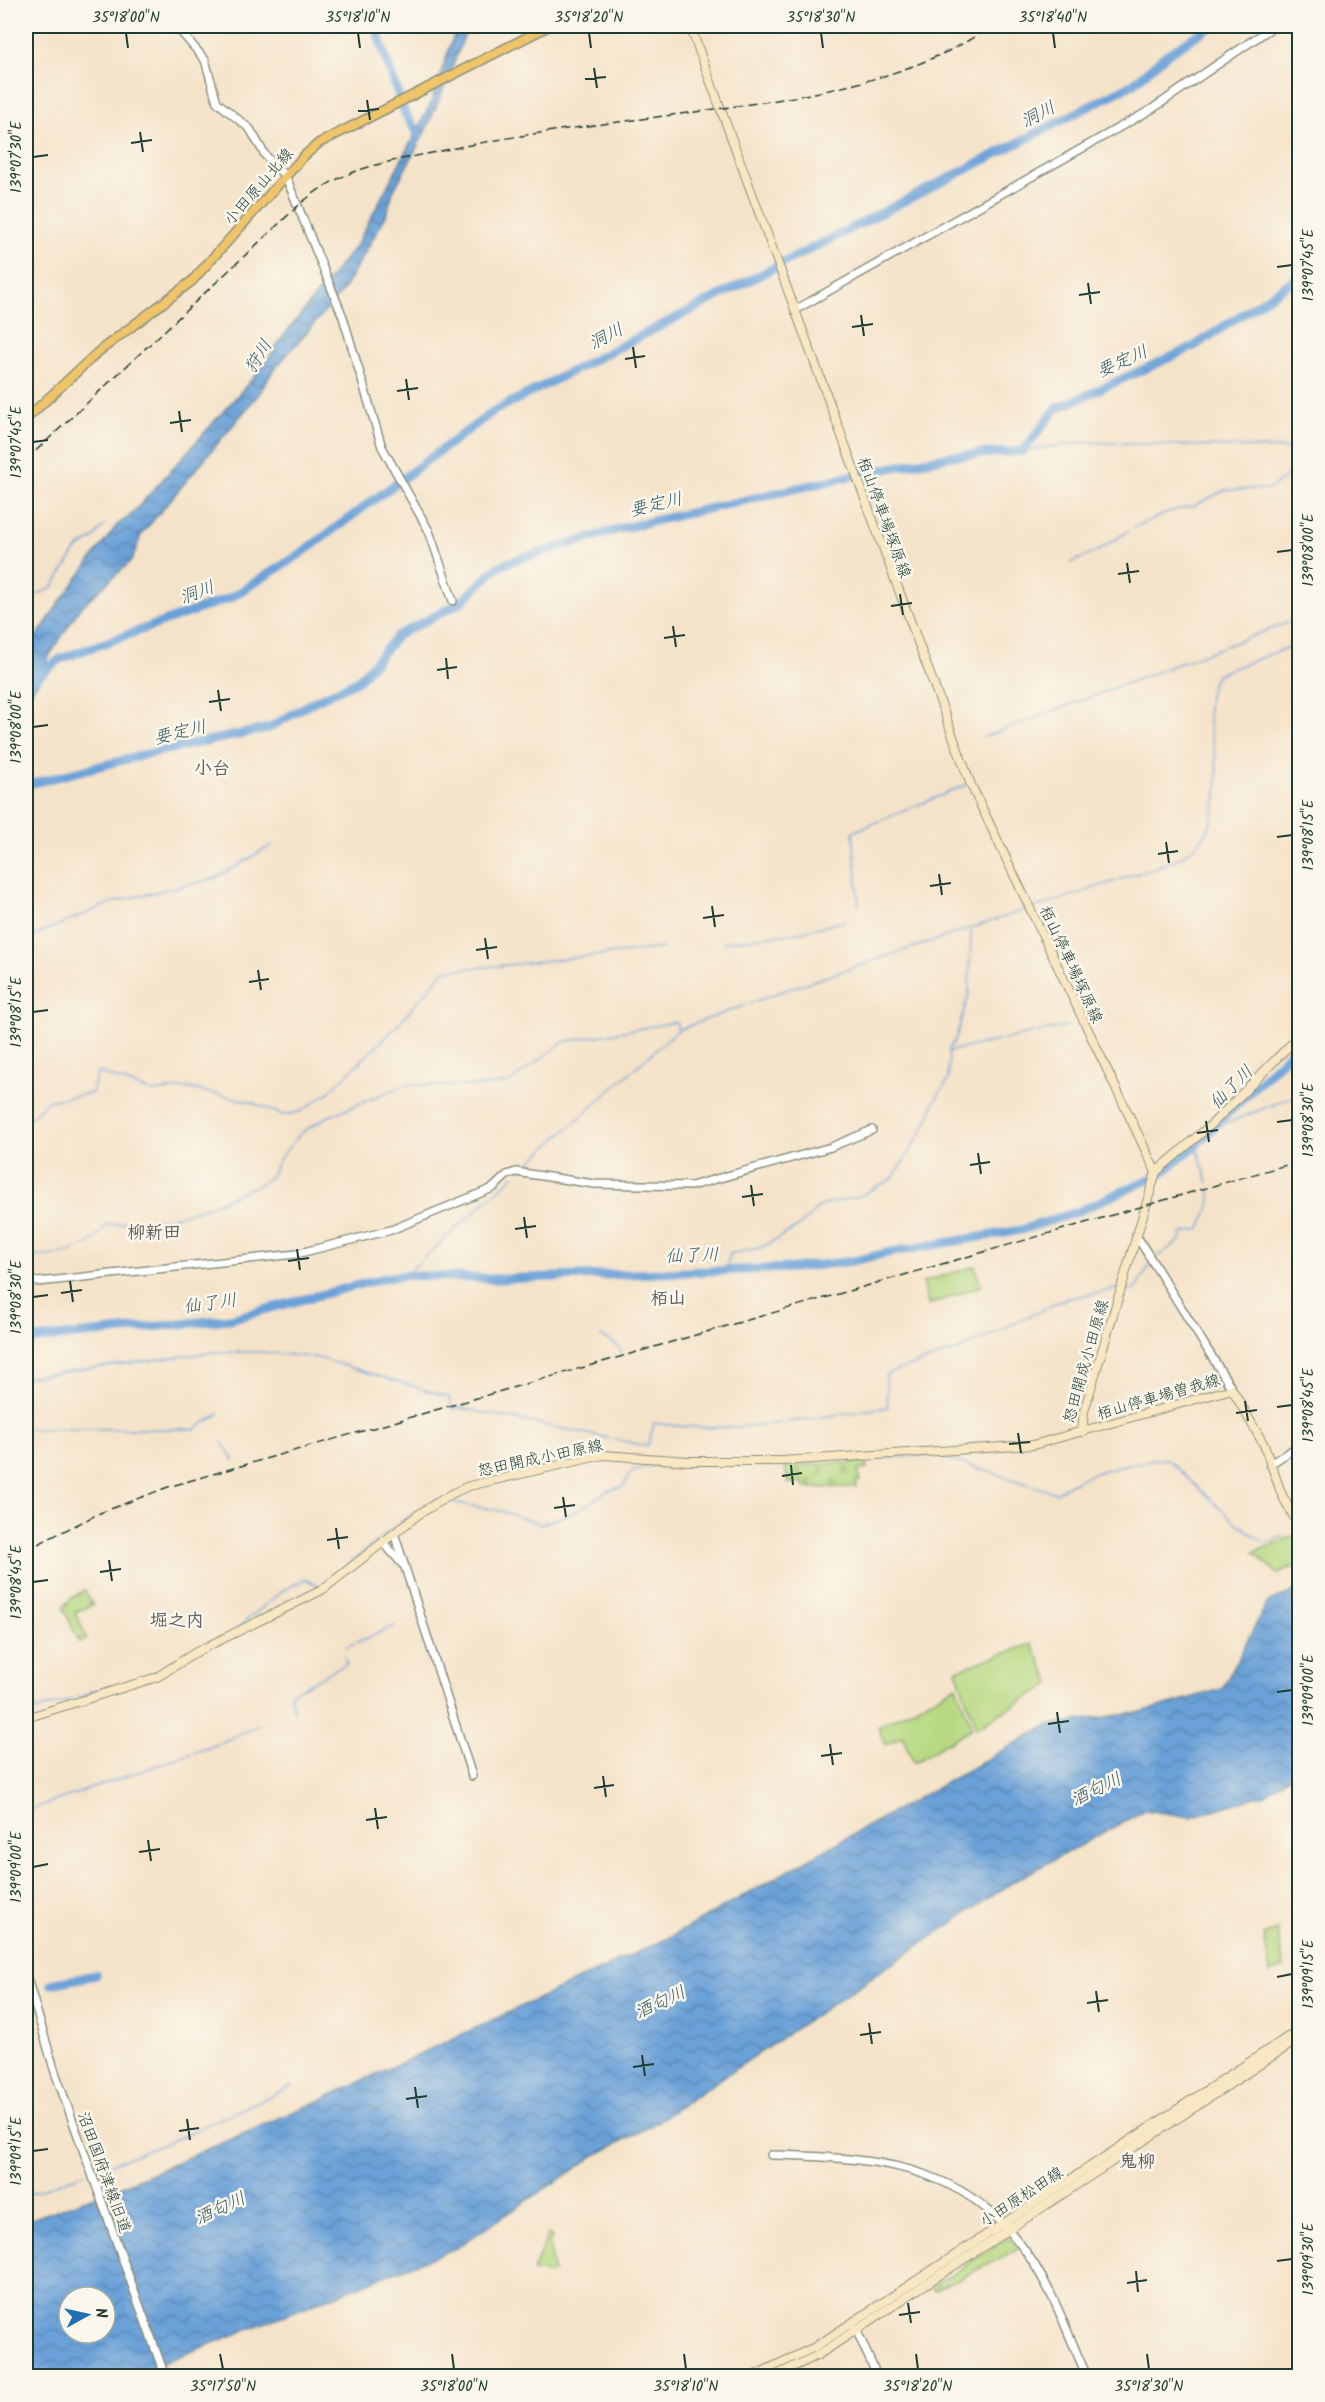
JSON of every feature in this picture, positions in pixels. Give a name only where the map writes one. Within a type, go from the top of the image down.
[{"type":"main road","name":"小田原山北線","points":[[26,419],[98,352],[192,281],[319,144],[549,26]]},
{"type":"main road","name":"栢山停車場塚原線","points":[[690,26],[971,785],[1156,1173]]},
{"type":"main road","points":[[1156,1173],[1213,1123],[1299,1035]]},
{"type":"main road","name":"怒田開成小田原線","points":[[26,1718],[157,1677],[198,1651],[322,1590],[394,1533],[441,1500],[469,1486],[603,1455],[689,1461],[782,1461],[1021,1447],[1082,1432],[1084,1411],[1156,1173]]},
{"type":"main road","name":"栢山停車場曽我線","points":[[1082,1432],[1232,1389],[1260,1437],[1282,1496],[1299,1528]]},
{"type":"main road","name":"小田原松田線","points":[[774,2376],[818,2355],[1299,2029]]},
{"type":"main road","name":"小田原松田線","points":[[753,2376],[815,2347],[1005,2228],[1299,2038]]},
{"type":"street","points":[[176,26],[205,60],[217,102],[250,129],[265,155],[286,177],[340,310],[382,447],[429,531],[453,601]]},
{"type":"street","points":[[795,310],[1152,109],[1274,26]]},
{"type":"street","points":[[26,1280],[38,1282],[296,1254],[391,1230],[493,1188],[507,1175],[519,1172],[594,1184],[691,1186],[831,1147],[872,1130]]},
{"type":"street","points":[[1136,1234],[1232,1389]]},
{"type":"street","points":[[1270,1464],[1299,1445]]},
{"type":"street","points":[[394,1533],[472,1776]]},
{"type":"street","points":[[383,1542],[406,1568]]},
{"type":"street","name":"沼田国府津線旧道","points":[[26,1975],[42,2034],[164,2374]]},
{"type":"street","points":[[771,2155],[872,2160],[924,2172],[971,2197],[1005,2228],[1025,2251],[1044,2280],[1087,2376]]},
{"type":"street","points":[[856,2329],[877,2376]]},
{"type":"green space","points":[[975,1266],[981,1286],[928,1305],[923,1282]]},
{"type":"green space","points":[[866,1462],[867,1469],[858,1470],[860,1481],[856,1482],[856,1487],[804,1488],[803,1482],[788,1483],[785,1466]]},
{"type":"green space","points":[[1299,1534],[1299,1564],[1278,1574],[1254,1552]]},
{"type":"green space","points":[[85,1590],[93,1605],[75,1612],[87,1639],[79,1642],[63,1607],[71,1598]]},
{"type":"green space","points":[[1032,1644],[1051,1684],[976,1728],[956,1670]]},
{"type":"green space","points":[[956,1686],[972,1728],[914,1763],[902,1736],[885,1745],[878,1727]]},
{"type":"green space","points":[[1277,1929],[1284,1968],[1270,1974],[1264,1935]]},
{"type":"green space","points":[[548,2234],[552,2237],[549,2243],[553,2271],[550,2274],[533,2271]]},
{"type":"green space","points":[[1012,2239],[1019,2249],[934,2291],[932,2287],[1004,2240]]},
{"type":"water","points":[[457,26],[468,26],[445,86],[424,134],[393,192],[386,216],[342,292],[272,372],[259,394],[141,535],[132,560],[80,608],[48,658],[46,671],[26,699],[26,653],[59,603],[117,525],[130,516],[262,368],[281,339],[357,244],[430,105]]},
{"type":"water","name":"酒匂川","points":[[1299,1589],[1299,1770],[1266,1794],[1191,1817],[1145,1810],[1018,1879],[649,2127],[596,2155],[456,2248],[129,2376],[26,2376],[26,2221],[124,2185],[321,2100],[670,1937],[1048,1725],[1141,1712],[1222,1689],[1267,1603]]},
{"type":"waterway","points":[[375,26],[405,114],[419,135]]},
{"type":"waterway","name":"洞川","points":[[26,686],[60,659],[230,598],[299,555],[494,411],[1133,84],[1166,55],[1211,26]]},
{"type":"waterway","name":"要定川","points":[[26,785],[151,753],[269,728],[313,702],[359,680],[398,635],[460,603],[498,567],[512,561],[623,528],[860,474],[951,456],[1023,451],[1056,409],[1193,347],[1300,276]]},
{"type":"waterway","points":[[1023,451],[1085,442],[1300,449]]},
{"type":"waterway","points":[[1133,528],[1171,511],[1194,506],[1225,490],[1269,489],[1300,467]]},
{"type":"waterway","points":[[26,599],[52,588],[77,549],[94,538],[105,524]]},
{"type":"waterway","points":[[1070,563],[1096,552],[1128,531]]},
{"type":"waterway","points":[[984,737],[1300,618]]},
{"type":"waterway","points":[[1033,908],[1162,865],[1177,859],[1197,845],[1206,832],[1216,803],[1217,770],[1208,714],[1209,696],[1214,681],[1218,674],[1300,643]]},
{"type":"waterway","points":[[859,905],[853,832],[966,785]]},
{"type":"waterway","points":[[26,939],[113,902],[216,878],[272,845]]},
{"type":"waterway","points":[[522,1169],[678,1030],[786,990],[1028,909]]},
{"type":"waterway","points":[[723,942],[796,933],[845,921]]},
{"type":"waterway","points":[[725,1273],[730,1254],[763,1247],[799,1226],[820,1206],[860,1196],[893,1178],[926,1125],[934,1102],[948,1080],[949,1049],[956,1038],[969,993],[971,931]]},
{"type":"waterway","points":[[26,1122],[48,1101],[92,1093],[98,1072],[152,1092],[187,1088],[248,1101],[283,1115],[300,1112],[328,1093],[395,1028],[445,970],[663,948]]},
{"type":"waterway","points":[[26,1262],[33,1257],[57,1255],[82,1247],[96,1238],[106,1225],[169,1218],[205,1208],[262,1183],[271,1176],[280,1158],[301,1133],[325,1118],[405,1085],[483,1086],[509,1083],[563,1042],[676,1022],[678,1029]]},
{"type":"waterway","points":[[950,1051],[1067,1026]]},
{"type":"waterway","name":"仙了川","points":[[26,1340],[230,1319],[384,1278],[405,1275],[499,1279],[793,1268],[853,1261],[886,1253],[1021,1230],[1077,1212],[1162,1173],[1196,1145],[1300,1042]]},
{"type":"waterway","points":[[1219,1123],[1222,1125],[1300,1094]]},
{"type":"waterway","points":[[1196,1145],[1208,1182]]},
{"type":"waterway","points":[[405,1275],[514,1176]]},
{"type":"waterway","points":[[1154,1259],[1181,1240],[1182,1233],[1200,1229],[1211,1203],[1210,1189]]},
{"type":"waterway","points":[[1123,1289],[1135,1290],[1151,1263]]},
{"type":"waterway","points":[[26,1377],[215,1352],[263,1352],[319,1358],[449,1397],[453,1409],[460,1408],[648,1446],[654,1423],[713,1428],[742,1427],[888,1407],[886,1374],[959,1350],[1065,1299],[1118,1289]]},
{"type":"waterway","points":[[601,1336],[618,1346],[621,1352]]},
{"type":"waterway","points":[[26,1429],[195,1429],[219,1414]]},
{"type":"waterway","points":[[222,1442],[234,1461]]},
{"type":"waterway","points":[[850,1460],[936,1455],[1056,1493],[1095,1473],[1138,1462],[1167,1459],[1233,1520],[1265,1543],[1284,1536]]},
{"type":"waterway","points":[[446,1501],[501,1511],[541,1524],[577,1511],[607,1491],[624,1486],[630,1473],[639,1469],[673,1464],[765,1465]]},
{"type":"waterway","points":[[236,1629],[282,1591],[305,1579],[320,1586],[399,1523],[438,1499]]},
{"type":"waterway","points":[[346,1647],[395,1626]]},
{"type":"waterway","points":[[152,1675],[194,1649]]},
{"type":"waterway","points":[[294,1710],[290,1694],[347,1664],[344,1656]]},
{"type":"waterway","points":[[78,1698],[92,1691],[114,1687]]},
{"type":"waterway","points":[[26,1713],[74,1699]]},
{"type":"waterway","points":[[26,1811],[216,1745],[258,1725]]},
{"type":"waterway","points":[[51,1984],[96,1975]]},
{"type":"waterway","points":[[94,2170],[167,2143],[292,2086]]},
{"type":"waterway","points":[[26,2195],[87,2172]]},
{"type":"railway","points":[[26,460],[299,205],[332,182],[349,174],[383,163],[506,138],[777,100],[852,85],[925,61],[992,26]]},
{"type":"railway","points":[[26,1550],[100,1513],[168,1487],[1300,1161]]},
{"type":"district","name":"小台","points":[[212,768]]},
{"type":"district","name":"柳新田","points":[[154,1232]]},
{"type":"district","name":"栢山","points":[[668,1298]]},
{"type":"district","name":"堀之内","points":[[177,1620]]},
{"type":"district","name":"鬼柳","points":[[1137,2161]]},
{"type":"water label","name":"狩川","points":[[258,356]]}]
